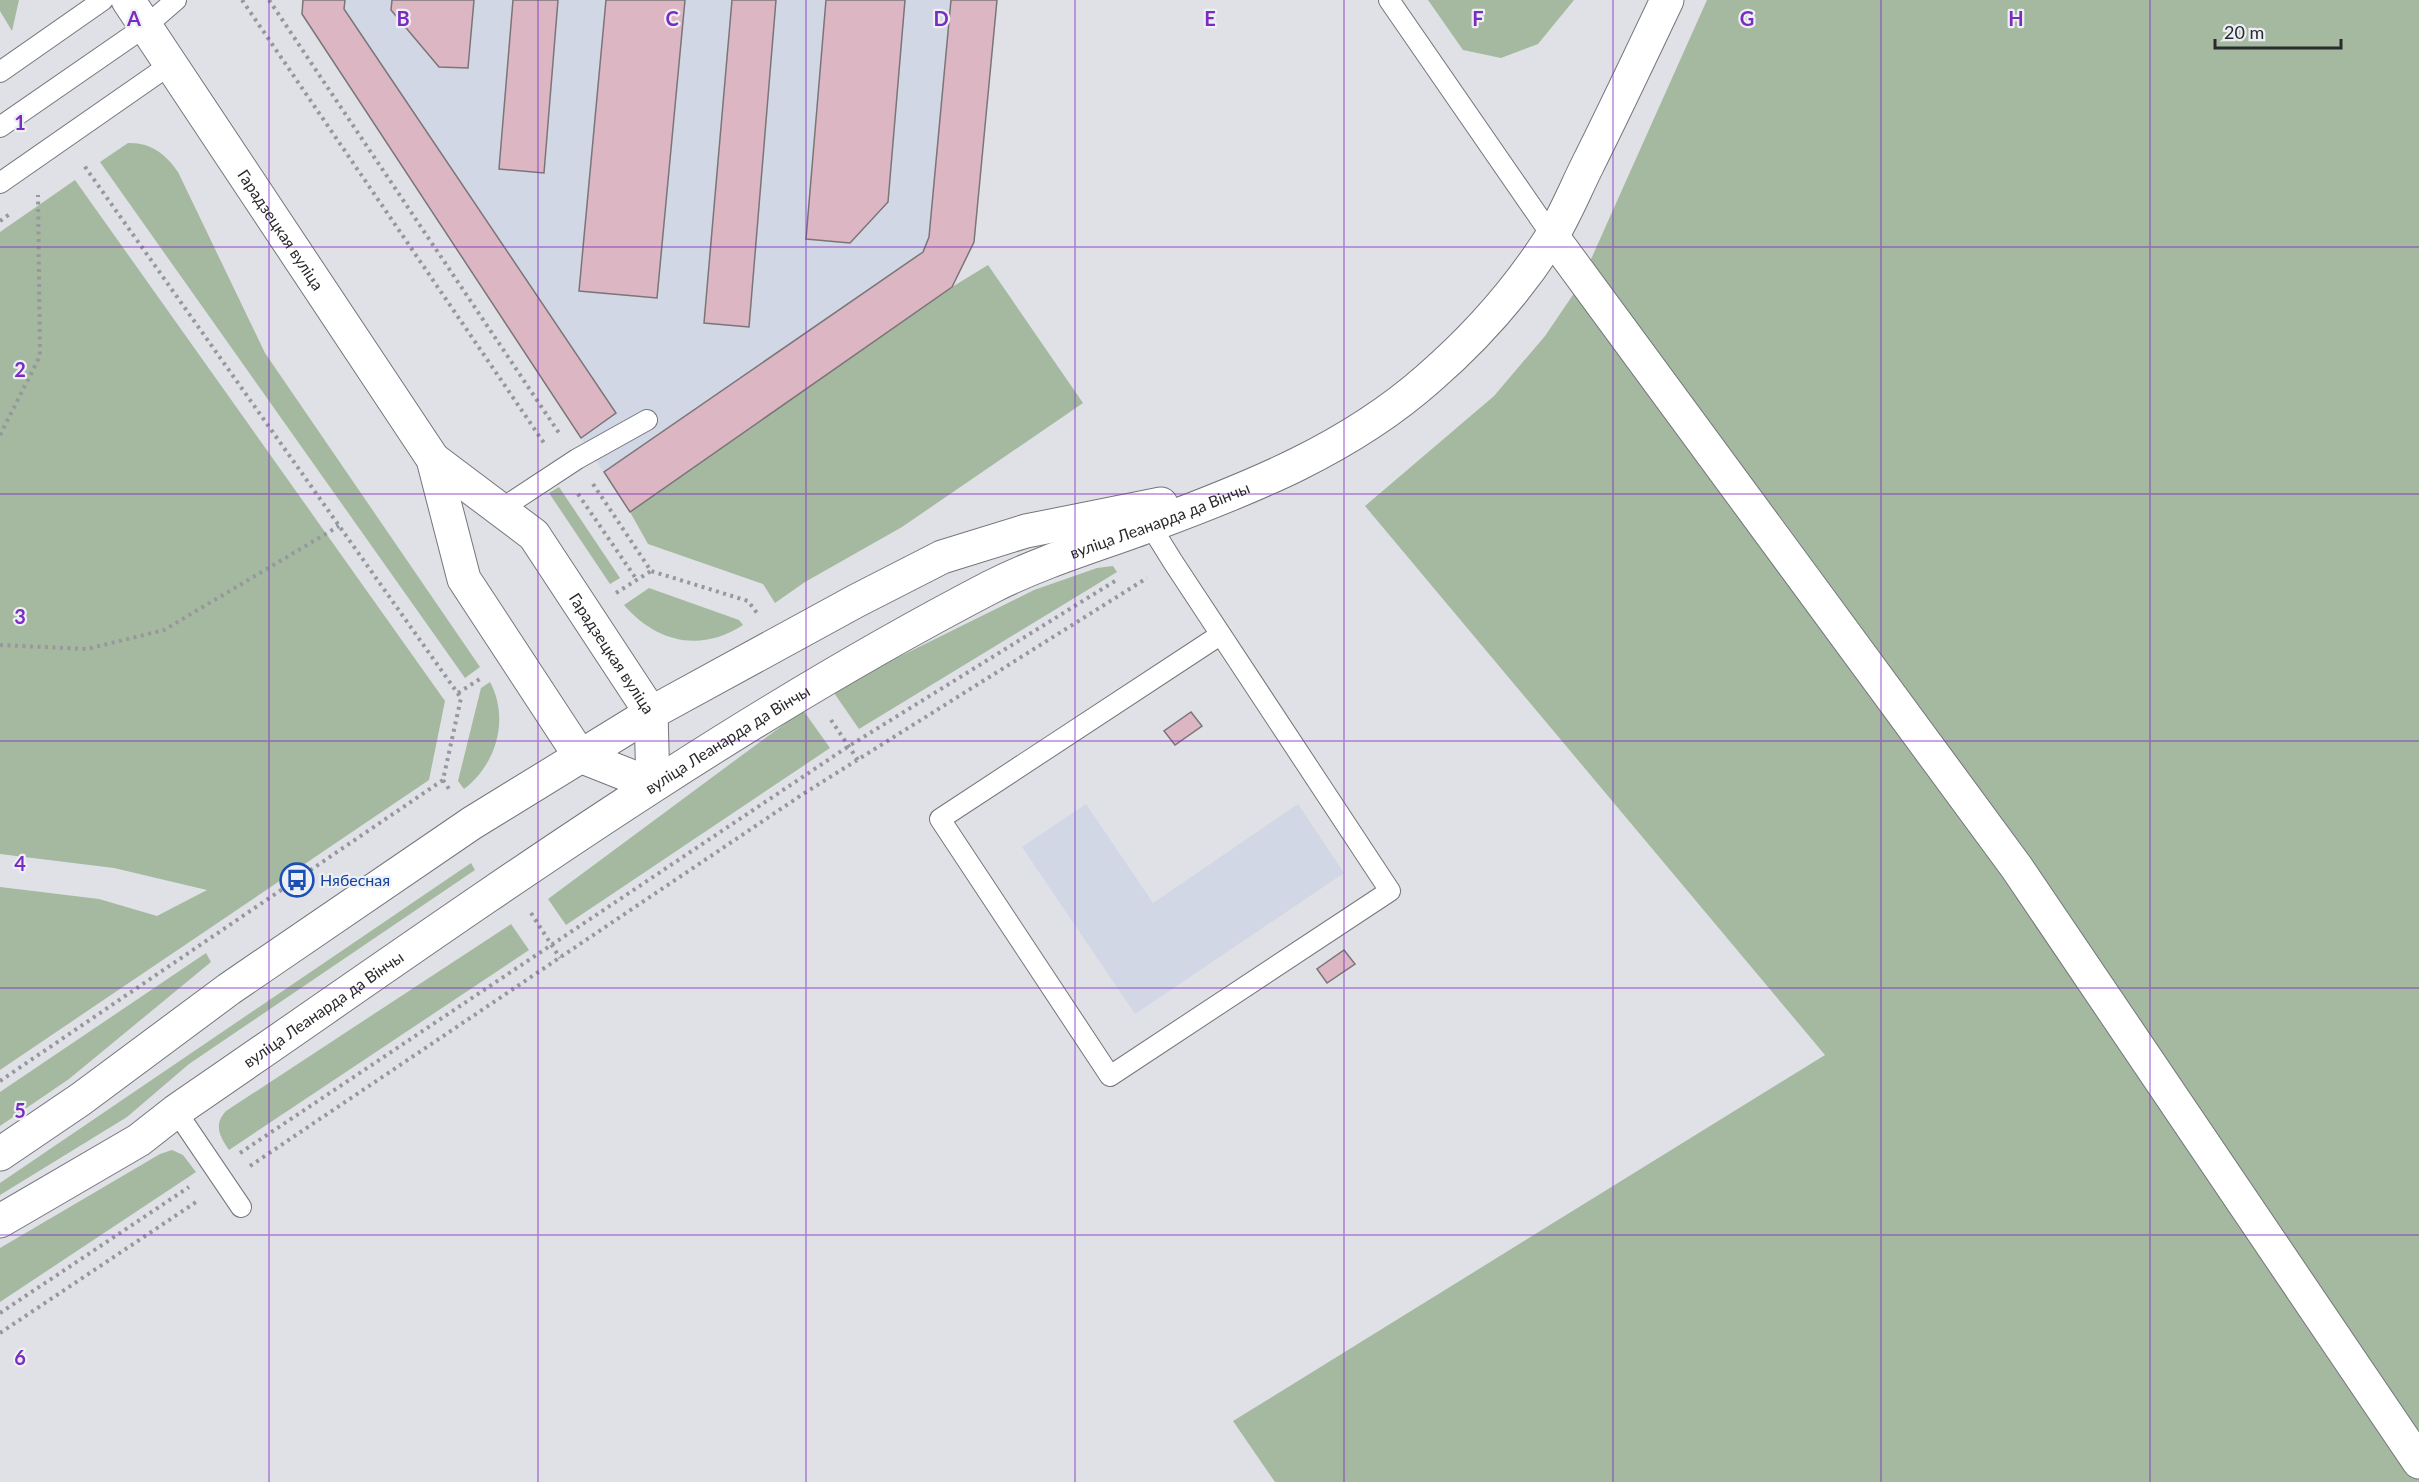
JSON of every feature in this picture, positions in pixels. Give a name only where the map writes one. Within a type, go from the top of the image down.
[{"type":"main road","name":"вуліца Леанарда да Вінчы","points":[[0,1221],[139,1140],[176,1111],[653,785],[811,689],[993,586],[1057,558],[1156,536],[1238,491],[1287,471],[1326,451],[1398,405],[1432,376],[1494,314],[1520,284],[1552,236],[1667,0]]},
{"type":"main road","name":"Гарадзецкая вуліца","points":[[137,13],[433,459],[464,579],[580,756]]},
{"type":"main road","points":[[1552,236],[2017,868],[2419,1462]]},
{"type":"main road","name":"Гарадзецкая вуліца","points":[[433,459],[534,535],[651,713],[653,785]]},
{"type":"main road","name":"вуліца Леанарда да Вінчы","points":[[0,1154],[81,1099],[229,988],[472,824],[651,713],[856,601],[942,557],[1026,531],[1156,536]]},
{"type":"main road","points":[[580,756],[653,785]]},
{"type":"lane","points":[[0,72],[103,0]]},
{"type":"lane","points":[[0,127],[137,13],[176,0]]},
{"type":"lane","points":[[1389,0],[1552,236]]},
{"type":"lane","points":[[0,183],[171,64]]},
{"type":"lane","points":[[501,509],[569,464],[647,420]]},
{"type":"lane","points":[[1156,536],[1390,891],[1110,1076],[940,819],[1220,635]]},
{"type":"lane","points":[[176,1111],[241,1207]]},
{"type":"path","points":[[242,0],[569,464],[651,571],[748,601]]},
{"type":"path","points":[[269,0],[569,464],[637,580]]},
{"type":"path","points":[[0,1081],[443,780],[461,698],[83,164]]},
{"type":"path","points":[[0,435],[40,356],[38,195]]},
{"type":"path","points":[[0,645],[87,649],[164,630],[339,526]]},
{"type":"path","points":[[0,1333],[220,1176],[552,945],[1156,536]]},
{"type":"path","points":[[0,1313],[220,1176],[560,958],[858,760],[1156,536]]},
{"type":"path","points":[[849,746],[858,760]]},
{"type":"path","points":[[552,945],[560,958]]},
{"type":"shaded area","points":[[303,0],[997,0],[974,242],[952,287],[630,512],[302,14]]},
{"type":"shaded area","points":[[1086,804],[1153,903],[1298,804],[1344,873],[1135,1014],[1022,847]]},
{"type":"green space","points":[[0,0],[19,0],[12,31],[0,11]]},
{"type":"green space","points":[[1428,0],[1574,0],[1538,44],[1501,58],[1463,50]]},
{"type":"green space","points":[[1707,0],[2419,0],[2419,1482],[1275,1482],[1233,1421],[1825,1055],[1365,506],[1494,396],[1545,336],[1579,286]]},
{"type":"green space","points":[[128,143],[136,143],[157,150],[178,172],[265,353],[480,667],[465,678],[100,162]]},
{"type":"green space","points":[[75,180],[445,701],[429,780],[0,1070],[0,887],[99,899],[157,916],[207,890],[114,868],[0,854],[0,232]]},
{"type":"green space","points":[[988,265],[1083,403],[902,527],[805,582],[775,603],[763,584],[648,544],[630,512],[952,287]]},
{"type":"green space","points":[[559,487],[620,578],[610,584],[549,493]]},
{"type":"green space","points":[[1113,566],[1117,572],[859,729],[832,690],[1034,590],[1097,568]]},
{"type":"green space","points":[[649,588],[739,620],[743,625],[727,634],[711,639],[695,641],[664,635],[650,628],[624,605]]},
{"type":"green space","points":[[490,682],[499,711],[497,740],[484,767],[464,789],[458,781],[481,688]]},
{"type":"green space","points":[[803,710],[830,748],[566,925],[548,899]]},
{"type":"green space","points":[[471,863],[475,870],[189,1064],[127,1117],[0,1195],[0,1183]]},
{"type":"green space","points":[[511,924],[529,950],[229,1150],[219,1131],[220,1121],[226,1111]]},
{"type":"green space","points":[[206,953],[211,962],[69,1079],[0,1126],[0,1092]]},
{"type":"green space","points":[[172,1150],[183,1155],[196,1172],[0,1302],[0,1248],[160,1154]]},
{"type":"building","points":[[303,0],[345,0],[344,9],[616,413],[581,438],[302,14]]},
{"type":"building","points":[[392,0],[474,0],[468,68],[439,67],[391,10]]},
{"type":"building","points":[[513,0],[558,0],[544,173],[499,169]]},
{"type":"building","points":[[606,0],[685,0],[657,298],[579,291]]},
{"type":"building","points":[[732,0],[776,0],[749,327],[704,323]]},
{"type":"building","points":[[826,0],[905,0],[888,202],[850,243],[806,239]]},
{"type":"building","points":[[951,0],[997,0],[974,242],[952,287],[630,512],[604,472],[923,252],[929,237]]},
{"type":"building","points":[[1191,712],[1202,726],[1175,745],[1164,731]]},
{"type":"building","points":[[1344,950],[1355,964],[1327,983],[1317,969]]},
{"type":"place","name":"Нябесная","points":[[297,880]]}]
